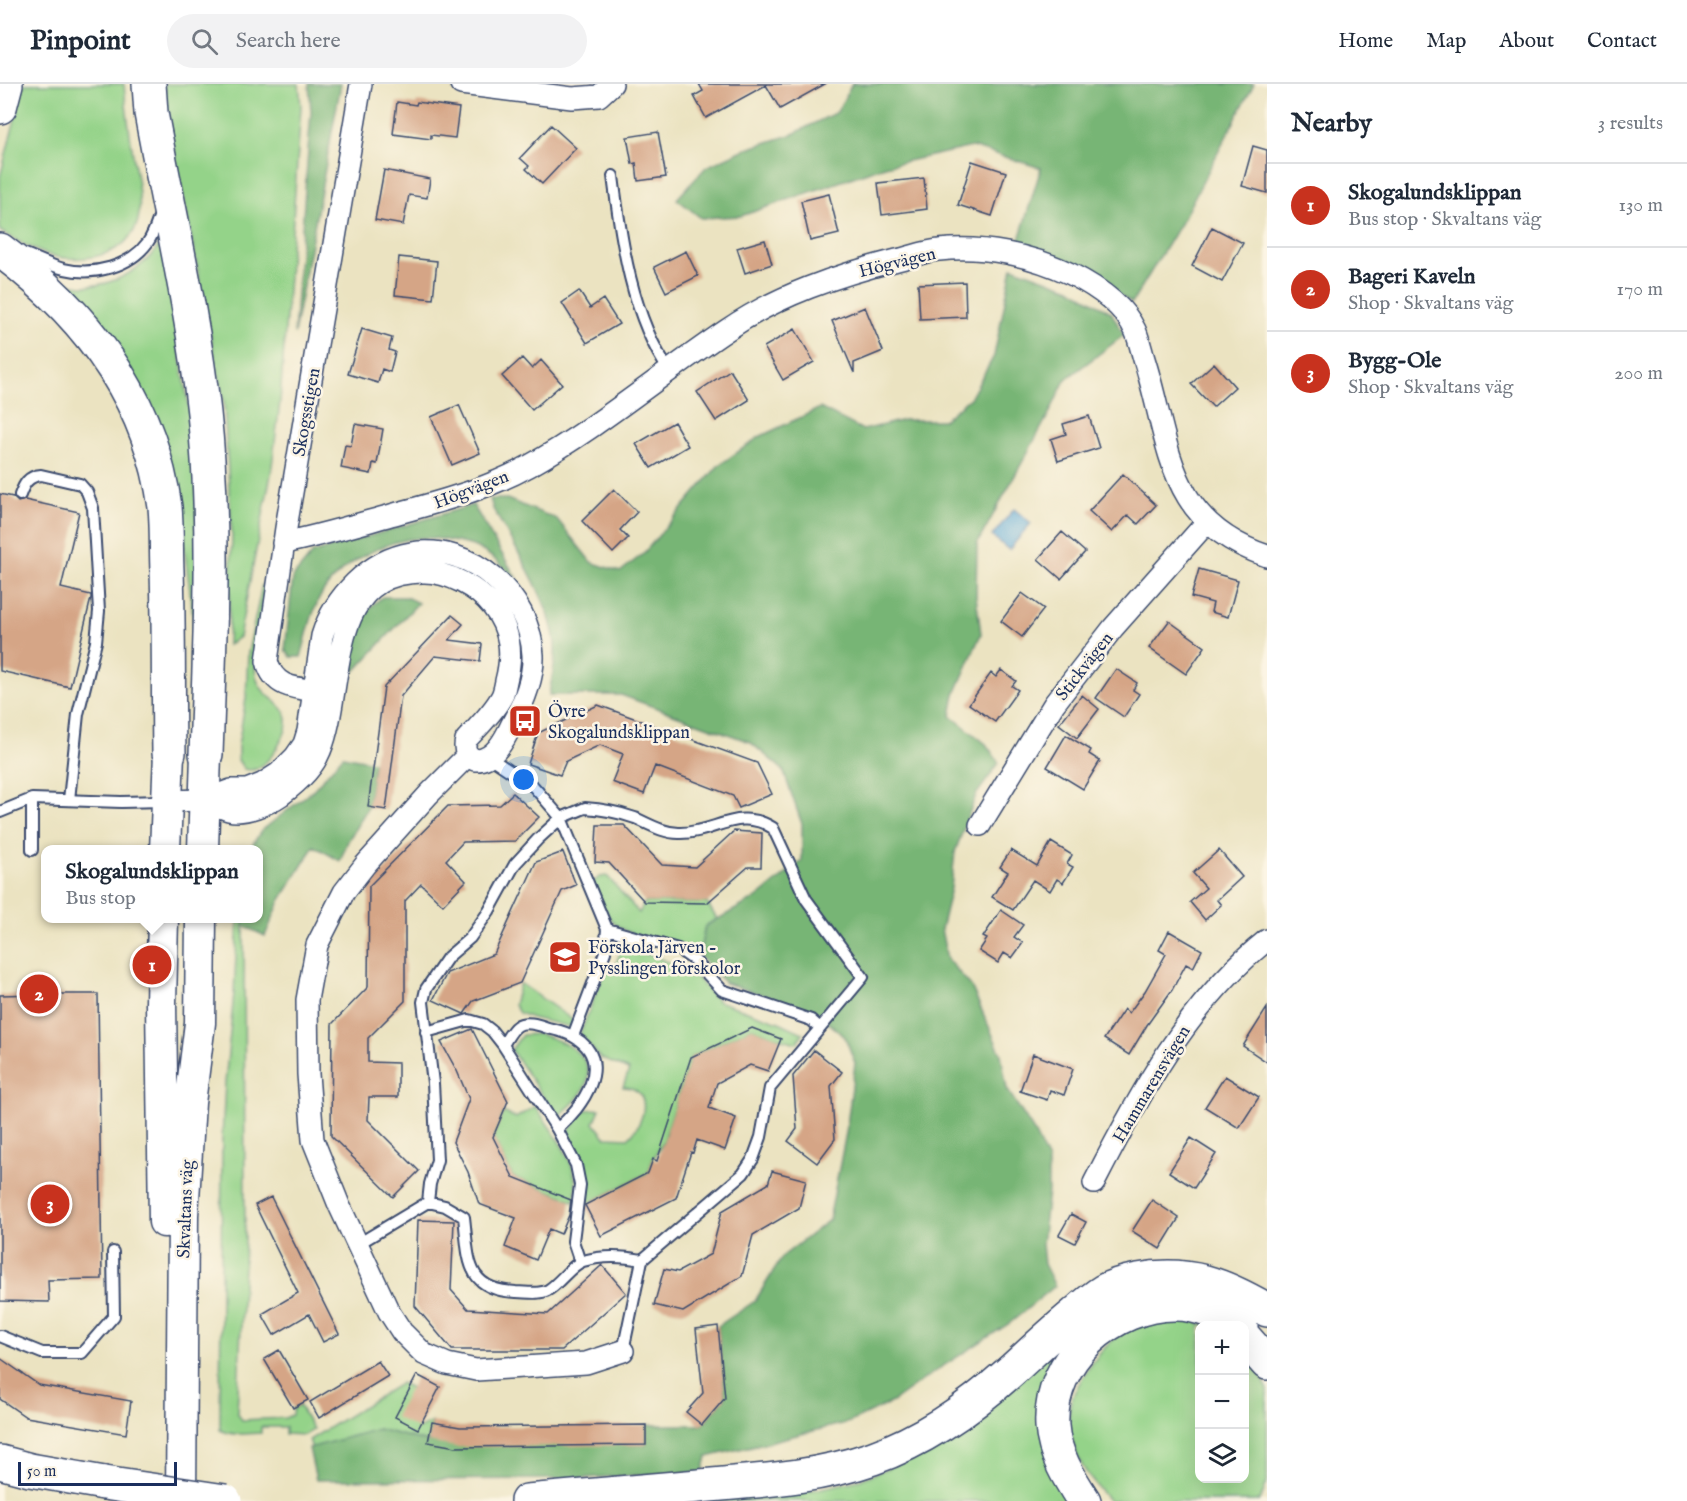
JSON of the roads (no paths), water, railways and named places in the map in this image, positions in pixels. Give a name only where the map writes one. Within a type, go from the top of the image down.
[{"type":"highway","points":[[0,107],[6,84]]},
{"type":"highway","points":[[149,84],[151,113],[195,340],[204,413],[209,476],[211,624],[206,754]]},
{"type":"highway","points":[[0,250],[49,289],[96,341],[119,376],[147,437],[165,509],[169,616],[169,753]]},
{"type":"highway","points":[[527,1501],[771,1480],[833,1469],[873,1458],[910,1442],[959,1413],[1096,1297],[1104,1291],[1128,1282],[1156,1276],[1179,1276],[1206,1282],[1240,1295],[1267,1310]]},
{"type":"highway","points":[[1084,1501],[1056,1451],[1052,1426],[1053,1399],[1065,1371],[1079,1350],[1098,1330],[1123,1315],[1150,1306],[1189,1305],[1225,1321]]},
{"type":"highway","points":[[1249,1332],[1267,1340]]},
{"type":"highway","points":[[1249,1341],[1267,1364]]},
{"type":"highway","points":[[0,1462],[30,1470],[104,1483],[225,1501]]},
{"type":"main road","points":[[165,845],[169,753]]},
{"type":"main road","points":[[203,845],[206,754]]},
{"type":"main road","name":"Skvaltans väg","points":[[163,923],[161,1003],[167,1501]]},
{"type":"main road","name":"Skvaltans väg","points":[[181,1501],[183,1215],[190,1103],[200,1023],[201,923]]},
{"type":"street","name":"Skogsstigen","points":[[324,692],[280,684],[269,671],[267,661],[283,543],[361,84]]},
{"type":"street","points":[[461,84],[572,98],[599,96],[612,84]]},
{"type":"street","name":"Högvägen","points":[[283,543],[466,495],[526,468],[670,372],[729,328],[792,294],[837,278],[938,250],[983,250],[1013,254],[1074,276],[1114,301],[1135,329],[1171,465],[1188,498],[1207,522],[1267,556]]},
{"type":"street","name":"Stickvägen","points":[[980,825],[1054,704],[1113,628],[1207,522]]},
{"type":"street","points":[[167,801],[204,800],[231,811],[242,810],[273,800],[292,787],[307,771],[319,754],[326,733],[324,692],[326,623],[332,610],[355,582],[384,563],[412,553],[452,555],[487,572],[501,583],[515,601],[525,621],[533,656],[530,677],[516,717],[503,741],[478,756],[429,794],[358,874],[344,892],[317,945],[307,1000],[308,1074],[313,1140],[339,1205],[389,1312],[402,1332],[424,1354],[447,1364],[476,1370],[586,1363],[622,1351]]},
{"type":"street","points":[[324,692],[349,618],[357,604],[374,588],[402,574],[417,572],[430,572],[460,582],[488,601],[498,613],[507,633],[511,653],[502,696],[466,740],[465,749],[478,756]]},
{"type":"street","name":"Hammarensvägen","points":[[1094,1183],[1120,1132],[1182,1029],[1245,958],[1267,940]]},
{"type":"lane","points":[[613,176],[618,220],[639,307],[655,351],[670,372]]},
{"type":"lane","points":[[0,244],[64,269],[103,269],[124,263],[140,252],[150,240],[166,196]]},
{"type":"lane","points":[[20,495],[25,482],[41,475],[80,484],[87,492],[93,508],[99,611],[96,642],[78,714],[69,800]]},
{"type":"lane","points":[[478,756],[534,787],[561,818],[608,929],[605,952],[573,1036]]},
{"type":"lane","points":[[32,799],[32,850]]},
{"type":"lane","points":[[0,812],[32,799],[167,801]]},
{"type":"lane","points":[[428,1202],[430,1184],[437,1160],[434,1083],[423,1002],[426,988],[448,957],[470,938],[489,911],[515,864],[538,838],[561,818],[585,808],[604,809],[633,817],[667,832],[681,833],[742,818],[764,822],[773,828],[806,899],[863,977],[770,1088],[761,1137],[753,1159],[742,1174],[642,1260],[622,1351]]},
{"type":"lane","points":[[608,929],[678,950],[695,961],[722,990],[810,1020],[820,1028]]},
{"type":"lane","points":[[426,1032],[469,1020],[483,1024],[503,1045],[557,1129],[576,1165],[580,1185],[573,1241],[580,1262]]},
{"type":"lane","points":[[503,1045],[517,1026],[524,1023],[539,1025],[573,1036],[584,1043],[594,1063],[594,1073],[584,1099],[557,1129]]},
{"type":"lane","points":[[358,1244],[428,1202],[445,1206],[464,1217],[475,1277],[492,1289],[542,1292],[550,1289],[580,1262],[605,1256],[624,1256],[642,1260]]},
{"type":"lane","points":[[0,1336],[42,1353],[82,1353],[114,1316],[113,1252]]},
{"type":"water","points":[[1014,509],[1031,523],[1009,550],[992,536]]},
{"type":"place","name":"Övre Skogalundsklippan","points":[[525,721]]},
{"type":"place","name":"Förskola Järven - Pysslingen förskolor","points":[[565,957]]},
{"type":"place","name":"Skogalundsklippan","points":[[152,965]]},
{"type":"place","name":"Bageri Kaveln","points":[[39,994]]},
{"type":"place","name":"Bygg-Ole","points":[[50,1204]]}]
